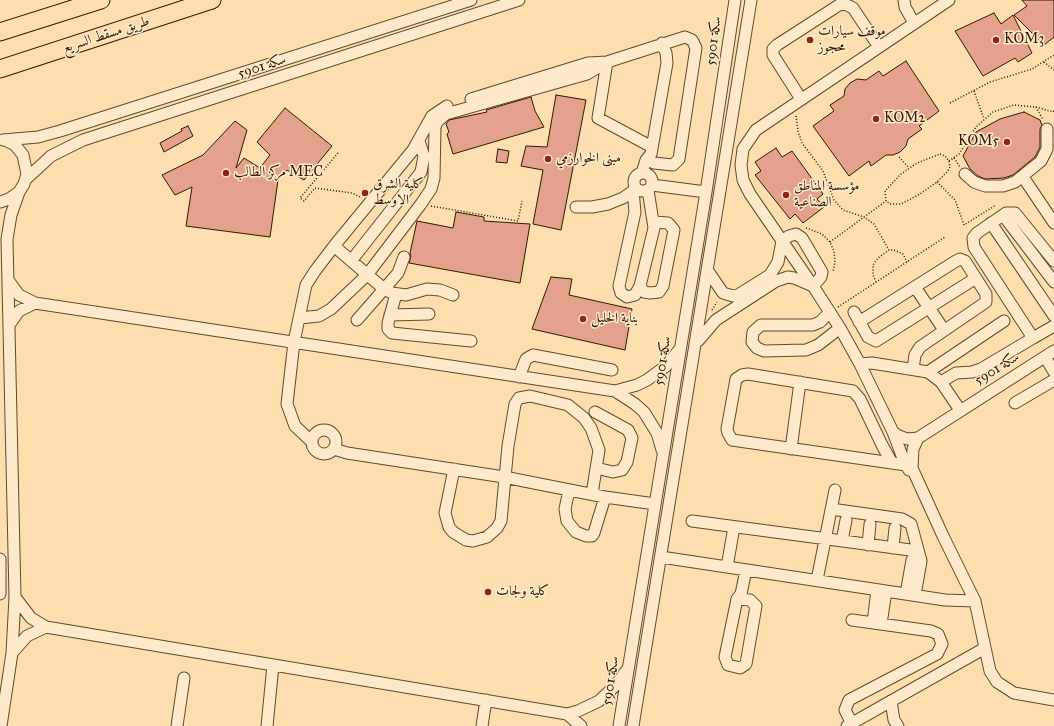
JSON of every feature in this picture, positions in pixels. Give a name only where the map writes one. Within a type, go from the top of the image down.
[{"type":"highway","points":[[0,32],[101,0]]},
{"type":"highway","name":"طريق مسقط السريع","points":[[0,69],[212,0]]},
{"type":"street","name":"سكة 5901","points":[[2,139],[32,138],[60,131],[471,0]]},
{"type":"street","name":"سكة 5901","points":[[25,180],[51,156],[83,140],[518,0]]},
{"type":"street","points":[[727,0],[731,22]]},
{"type":"street","name":"سكة 5901","points":[[619,726],[706,192],[735,0]]},
{"type":"street","name":"سكة 5901","points":[[633,726],[751,0]]},
{"type":"street","points":[[914,474],[906,465],[893,432],[873,389],[840,328],[746,188],[740,165],[743,149],[751,136],[762,125],[949,0]]},
{"type":"street","points":[[902,1],[914,23]]},
{"type":"street","points":[[801,99],[773,55],[773,49],[777,45],[839,6],[845,4],[853,8],[879,47]]},
{"type":"street","points":[[299,318],[312,318],[325,314],[367,275],[431,189],[435,172],[433,138],[437,122],[446,114],[587,74],[607,62],[685,36],[692,40],[696,48],[679,159],[673,165],[652,155],[598,118],[607,62]]},
{"type":"street","points":[[662,43],[666,53],[667,63],[652,155],[646,160],[648,181],[649,201],[654,222],[638,293],[631,297],[624,296],[619,290],[635,212],[633,180],[637,175],[648,181],[706,192]]},
{"type":"street","points":[[312,442],[313,438],[319,432],[327,431],[331,433],[335,440],[334,449],[327,454],[318,453],[312,446],[312,442],[295,426],[289,411],[287,396],[294,342],[306,285],[334,246],[420,139],[432,116],[444,107],[588,63],[607,62]]},
{"type":"street","points":[[965,174],[974,182],[991,187],[1009,185],[1023,177],[1037,166],[1045,155],[1048,142],[1047,129]]},
{"type":"street","points":[[420,139],[433,138]]},
{"type":"street","points":[[1,726],[12,652],[16,597],[8,231],[13,207],[25,180],[27,168],[23,155],[15,145],[2,139]]},
{"type":"street","points":[[351,261],[421,172],[424,156],[420,139]]},
{"type":"street","points":[[1023,177],[1054,223]]},
{"type":"street","points":[[576,207],[592,207],[608,204],[634,190],[642,192],[648,181]]},
{"type":"street","points":[[0,202],[9,199],[19,192]]},
{"type":"street","points":[[1033,338],[972,244],[974,235],[1004,215],[1012,212],[1017,215],[1054,261]]},
{"type":"street","points":[[1004,215],[1054,282]]},
{"type":"street","points":[[640,286],[644,292],[650,293],[658,292],[663,286],[674,230],[668,223],[654,222]]},
{"type":"street","points":[[991,224],[1054,316]]},
{"type":"street","points":[[708,271],[723,293],[738,296],[770,275],[778,262],[782,241],[792,234],[802,238],[822,270],[821,277],[813,286]]},
{"type":"street","points":[[334,246],[384,289],[396,294],[406,294],[428,289],[440,290],[453,295]]},
{"type":"street","points":[[357,320],[398,273],[404,257]]},
{"type":"street","points":[[859,322],[960,260],[966,263],[987,296],[986,302],[920,346],[915,355],[914,369]]},
{"type":"street","name":"سكة 5901","points":[[696,343],[716,320],[776,281],[794,278],[813,286]]},
{"type":"street","points":[[854,312],[868,337],[876,341],[976,278]]},
{"type":"street","points":[[8,280],[19,295],[35,303],[615,391],[630,400],[644,412],[657,433],[663,456]]},
{"type":"street","points":[[915,287],[944,330]]},
{"type":"street","points":[[396,294],[388,326],[392,333],[471,341]]},
{"type":"street","points":[[9,326],[19,311],[35,303]]},
{"type":"street","points":[[830,312],[816,324],[761,325],[755,328],[751,339],[757,348],[764,351],[806,350],[822,342],[840,328]]},
{"type":"street","points":[[390,315],[429,314]]},
{"type":"street","points":[[928,372],[1004,321]]},
{"type":"street","points":[[816,324],[822,342]]},
{"type":"street","points":[[941,382],[960,372],[972,372],[981,369],[1054,326]]},
{"type":"street","points":[[615,391],[637,385],[657,374],[666,366],[680,348]]},
{"type":"street","name":"سكة 5901","points":[[918,438],[1050,354]]},
{"type":"street","points":[[1050,354],[1054,372]]},
{"type":"street","points":[[519,377],[526,359],[533,355],[612,370]]},
{"type":"street","points":[[950,357],[960,372]]},
{"type":"street","points":[[860,364],[872,363],[928,372],[941,382],[960,410]]},
{"type":"street","points":[[892,463],[860,399],[856,393],[849,389],[748,374],[739,376],[735,382],[727,429],[729,437],[736,441],[906,465]]},
{"type":"street","points":[[1015,403],[1054,380]]},
{"type":"street","points":[[791,449],[800,382]]},
{"type":"street","points":[[860,399],[873,389]]},
{"type":"street","points":[[454,469],[446,506],[446,520],[453,532],[459,537],[473,541],[480,540],[493,533],[501,521],[504,477],[515,404],[519,398],[526,396],[562,403],[573,409],[584,418],[591,428],[599,450],[592,494]]},
{"type":"street","points":[[595,412],[628,430],[632,438],[627,462],[622,470],[613,472],[596,468]]},
{"type":"street","points":[[893,432],[907,439],[918,438],[911,456],[914,474],[975,601],[990,671],[1002,687],[1020,695],[1054,700]]},
{"type":"street","points":[[334,449],[346,453],[504,477],[605,497],[655,504]]},
{"type":"street","points":[[569,490],[565,509],[567,521],[576,532],[586,536],[592,536],[594,533],[605,497]]},
{"type":"street","points":[[817,580],[835,490]]},
{"type":"street","points":[[831,509],[908,522],[913,528],[921,561],[911,595]]},
{"type":"street","points":[[842,541],[846,520]]},
{"type":"street","points":[[692,521],[918,551]]},
{"type":"street","points":[[868,545],[870,524]]},
{"type":"street","points":[[727,567],[734,527]]},
{"type":"street","points":[[893,548],[895,528]]},
{"type":"street","points":[[661,557],[946,600],[975,601]]},
{"type":"street","points":[[0,559],[0,594]]},
{"type":"street","points":[[737,599],[750,600],[756,606],[747,662],[744,667],[740,668],[730,666],[725,659],[737,599],[741,594],[742,569]]},
{"type":"street","points":[[946,600],[955,595],[966,583]]},
{"type":"street","points":[[877,624],[882,590]]},
{"type":"street","points":[[16,597],[31,618],[46,627],[567,714],[582,726]]},
{"type":"street","points":[[852,620],[935,632],[941,637],[942,648],[934,656],[849,700],[845,710],[849,725],[985,648]]},
{"type":"street","points":[[12,652],[27,636],[46,627]]},
{"type":"street","points":[[267,726],[273,665]]},
{"type":"street","points":[[567,714],[589,706],[608,693],[620,680],[629,666]]},
{"type":"street","points":[[177,726],[184,678]]},
{"type":"street","points":[[482,726],[486,700]]},
{"type":"street","points":[[891,701],[895,724]]},
{"type":"path","points":[[950,103],[990,82],[1025,72],[1054,55]]},
{"type":"path","points":[[1044,62],[1054,70]]},
{"type":"path","points":[[974,90],[984,119]]},
{"type":"path","points":[[791,106],[796,114],[798,131],[802,143],[823,171],[834,200],[843,210],[864,217],[878,228],[889,250]]},
{"type":"path","points":[[949,161],[959,154],[976,127],[984,119],[1003,108],[1014,106],[1036,107],[1053,112],[1054,110]]},
{"type":"path","points":[[1036,107],[1047,129]]},
{"type":"path","points":[[940,154],[945,156],[949,161],[950,167],[947,172],[937,182],[920,194],[901,204],[890,204],[886,200],[884,196],[888,186],[909,168],[940,154]]},
{"type":"path","points":[[899,157],[909,168]]},
{"type":"path","points":[[937,182],[955,200],[964,225],[996,205]]},
{"type":"path","points":[[830,242],[886,200]]},
{"type":"path","points":[[830,312],[945,237]]},
{"type":"path","points":[[876,282],[873,275],[873,265],[878,258],[889,250],[894,250],[903,254],[907,262]]},
{"type":"building","points":[[1022,0],[1054,0],[1054,37],[1044,45],[1014,15],[1027,6]]},
{"type":"building","name":"KOM3","points":[[994,13],[1001,24],[1013,15],[1032,53],[1018,62],[1015,58],[983,76],[955,31]]},
{"type":"building","name":"KOM2","points":[[906,61],[939,111],[919,126],[922,129],[908,139],[906,146],[900,152],[893,155],[886,155],[871,166],[869,161],[849,176],[813,126],[834,111],[830,105],[844,96],[845,89],[850,83],[857,79],[866,80],[879,71],[883,76]]},
{"type":"building","name":"مبنى الخوارزمي","points":[[556,95],[586,100],[561,230],[533,224],[543,170],[521,166],[526,146],[547,147]]},
{"type":"building","points":[[531,97],[535,111],[544,127],[453,154],[447,134],[449,132],[446,124],[449,120],[487,112],[486,110]]},
{"type":"building","name":"مركز الطالب MEC","points":[[285,108],[332,146],[304,180],[287,170],[278,180],[270,237],[186,226],[192,187],[175,195],[162,175],[203,155],[235,121],[247,130],[236,168],[244,158],[260,168],[270,155],[257,142]]},
{"type":"building","name":"KOM5","points":[[1024,112],[1040,120],[1042,125],[1040,129],[1040,147],[1035,157],[1013,175],[1004,178],[985,179],[978,176],[970,169],[963,156],[976,132],[1000,119]]},
{"type":"building","points":[[188,126],[193,136],[164,152],[160,143]]},
{"type":"building","points":[[776,148],[782,157],[792,151],[823,194],[817,199],[824,207],[803,223],[795,214],[790,219],[755,175],[761,171],[755,162]]},
{"type":"building","points":[[498,149],[509,151],[507,163],[496,162]]},
{"type":"building","points":[[456,212],[484,217],[484,221],[530,224],[520,283],[409,263],[417,221],[453,228]]},
{"type":"building","name":"بناية الخليل","points":[[551,277],[572,279],[569,295],[632,309],[625,350],[532,329]]},
{"type":"place","name":"موقف سيارات محجوز","points":[[810,40]]},
{"type":"place","name":"KOM3","points":[[996,40]]},
{"type":"place","name":"KOM2","points":[[876,119]]},
{"type":"place","name":"KOM5","points":[[1007,142]]},
{"type":"place","name":"مبنى الخوارزمي","points":[[548,159]]},
{"type":"place","name":"مركز الطالب MEC","points":[[226,173]]},
{"type":"place","name":"كلية الشرق الاوسط","points":[[365,193]]},
{"type":"place","name":"مؤسسة المناطق الصناعية","points":[[786,195]]},
{"type":"place","name":"بناية الخليل","points":[[583,319]]},
{"type":"place","name":"كلية ولجات","points":[[488,592]]}]
